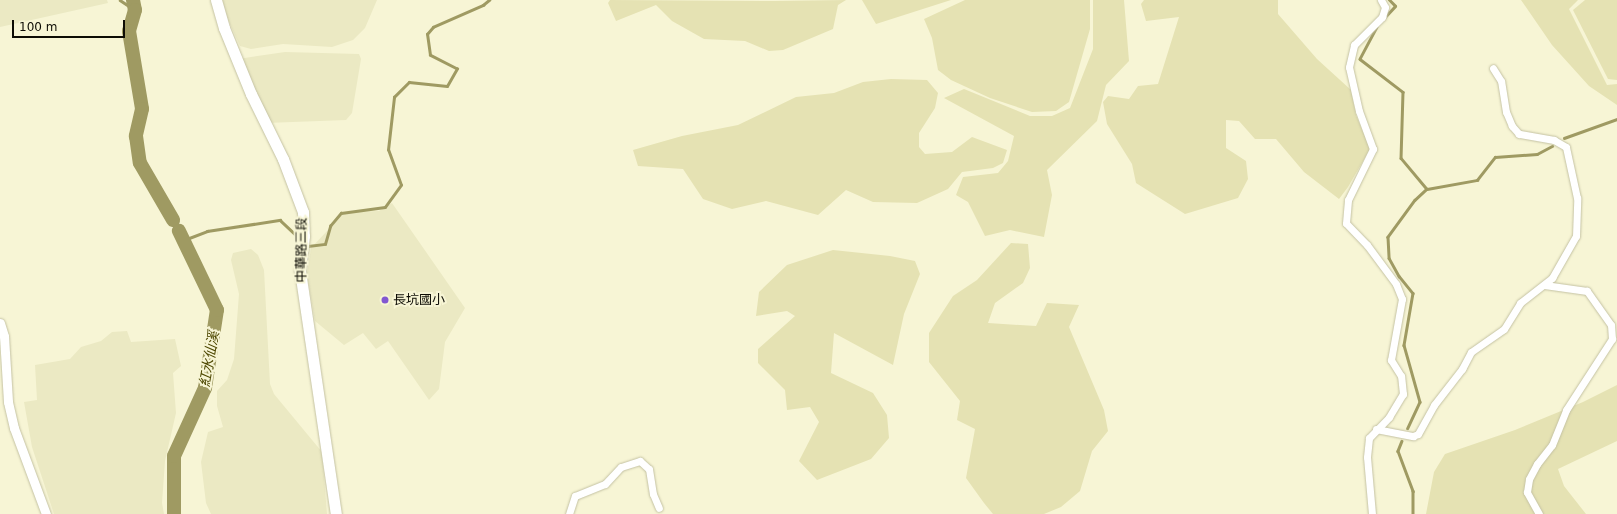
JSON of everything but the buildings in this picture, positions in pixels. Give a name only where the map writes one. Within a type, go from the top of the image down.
[{"type":"main road","name":"中華路三段","points":[[216,0],[224,28],[251,94],[283,159],[303,212],[304,236],[300,271],[336,514]]},
{"type":"street","points":[[1372,514],[1367,457],[1369,438],[1389,417],[1403,394],[1401,376],[1391,360],[1402,299],[1396,284],[1367,245],[1346,223],[1348,200],[1373,149],[1359,110],[1349,67],[1354,45],[1382,17],[1385,7],[1381,0]]},
{"type":"street","points":[[1376,429],[1413,436],[1418,434],[1434,405],[1462,369],[1471,352],[1478,344],[1504,330],[1520,303],[1544,285],[1561,267],[1576,236],[1577,198],[1566,147],[1554,140],[1519,134],[1512,126],[1506,112],[1502,81],[1493,68]]},
{"type":"street","points":[[1539,514],[1527,492],[1529,479],[1536,464],[1552,445],[1566,410],[1612,339],[1611,325],[1587,291],[1544,285]]},
{"type":"street","points":[[0,323],[4,336],[8,402],[14,428],[46,514]]},
{"type":"street","points":[[569,514],[576,496],[605,484],[621,467],[640,461],[649,469],[653,494],[660,508]]},
{"type":"shaded area","points":[[0,0],[107,0],[108,3],[0,27]]},
{"type":"shaded area","points":[[219,0],[377,0],[365,28],[353,40],[332,47],[283,44],[251,49],[240,46]]},
{"type":"shaded area","points":[[610,0],[846,0],[838,5],[833,29],[783,50],[769,51],[745,41],[704,39],[672,21],[656,5],[616,21],[608,3]]},
{"type":"shaded area","points":[[862,0],[951,0],[876,24]]},
{"type":"shaded area","points":[[965,0],[1090,0],[1090,29],[1069,102],[1056,111],[1032,112],[990,98],[951,80],[938,70],[932,38],[924,19]]},
{"type":"shaded area","points":[[1093,0],[1124,0],[1129,61],[1106,85],[1097,121],[1047,170],[1052,195],[1044,237],[1010,230],[985,236],[968,202],[956,195],[963,177],[998,173],[1008,161],[1014,136],[944,98],[964,89],[1030,116],[1052,116],[1070,108],[1093,49]]},
{"type":"shaded area","points":[[1144,0],[1278,0],[1278,14],[1317,59],[1351,90],[1356,115],[1370,149],[1348,187],[1339,199],[1304,172],[1276,139],[1255,139],[1239,121],[1226,120],[1226,148],[1246,161],[1248,179],[1238,198],[1185,214],[1136,183],[1132,164],[1107,124],[1103,102],[1108,96],[1129,99],[1138,86],[1158,84],[1179,17],[1146,21],[1141,4]]},
{"type":"shaded area","points":[[1521,0],[1578,0],[1569,9],[1607,85],[1617,84],[1617,105],[1589,86],[1552,45]]},
{"type":"shaded area","points":[[1585,0],[1617,0],[1617,80],[1608,79],[1573,10]]},
{"type":"shaded area","points":[[285,52],[359,54],[361,59],[352,113],[346,120],[266,123],[238,59]]},
{"type":"shaded area","points":[[891,79],[927,80],[938,93],[935,108],[919,133],[919,147],[925,154],[952,152],[972,137],[1007,150],[1003,163],[993,168],[962,172],[948,189],[917,203],[873,202],[846,190],[818,215],[766,201],[732,209],[703,199],[683,169],[638,166],[633,150],[682,136],[738,125],[796,97],[834,93],[863,82]]},
{"type":"shaded area","name":"長坑國小","points":[[392,203],[465,308],[445,342],[439,389],[429,400],[388,341],[376,349],[363,333],[344,345],[315,321],[307,274],[311,248],[345,212],[379,211]]},
{"type":"shaded area","points":[[1011,243],[1028,244],[1030,268],[1023,283],[995,303],[988,323],[1036,326],[1047,303],[1079,305],[1069,327],[1104,410],[1108,431],[1092,451],[1080,491],[1061,507],[1044,514],[993,514],[984,503],[966,478],[975,429],[957,420],[960,401],[929,362],[929,333],[953,296],[977,280]]},
{"type":"shaded area","points":[[251,249],[258,255],[264,270],[270,384],[274,394],[322,452],[327,514],[211,514],[206,503],[201,462],[208,432],[223,427],[217,406],[217,391],[227,380],[234,359],[239,294],[231,260],[233,253]]},
{"type":"shaded area","points":[[833,250],[890,256],[915,261],[920,274],[904,314],[893,365],[834,333],[831,373],[873,393],[887,415],[889,438],[871,459],[817,480],[799,461],[819,422],[810,407],[787,410],[785,390],[758,363],[758,349],[795,316],[787,311],[756,316],[759,292],[787,265]]},
{"type":"shaded area","points":[[127,331],[131,342],[175,339],[181,366],[173,373],[176,413],[165,461],[162,503],[164,514],[54,514],[32,447],[24,402],[37,400],[35,365],[70,359],[81,347],[101,341],[112,332]]},
{"type":"shaded area","points":[[1617,385],[1617,441],[1558,469],[1564,486],[1586,514],[1426,514],[1434,472],[1445,454],[1515,430],[1583,402]]},
{"type":"waterway","points":[[120,0],[135,10]]},
{"type":"waterway","name":"紅水仙溪","points":[[133,0],[135,10],[129,31],[142,109],[136,136],[140,163],[173,220]]},
{"type":"waterway","points":[[308,246],[325,244],[330,226],[341,213],[385,207],[401,185],[388,150],[394,97],[409,82],[447,86],[457,69],[430,55],[427,34],[433,27],[483,5],[489,0]]},
{"type":"waterway","points":[[1384,18],[1395,6],[1389,0]]},
{"type":"waterway","points":[[1377,27],[1360,59],[1403,92],[1401,158],[1427,189],[1415,200],[1388,237],[1389,258],[1399,276],[1413,293],[1404,345],[1420,402],[1408,428]]},
{"type":"waterway","points":[[1564,138],[1617,119]]},
{"type":"waterway","points":[[1427,189],[1477,180],[1495,157],[1537,154],[1552,146]]},
{"type":"waterway","points":[[184,240],[207,231],[280,220],[298,237]]},
{"type":"waterway","name":"紅水仙溪","points":[[174,514],[174,456],[205,388],[217,310],[179,231]]},
{"type":"waterway","points":[[1402,441],[1398,451],[1413,491],[1413,514]]},
{"type":"place","name":"長坑國小","points":[[385,300]]}]
